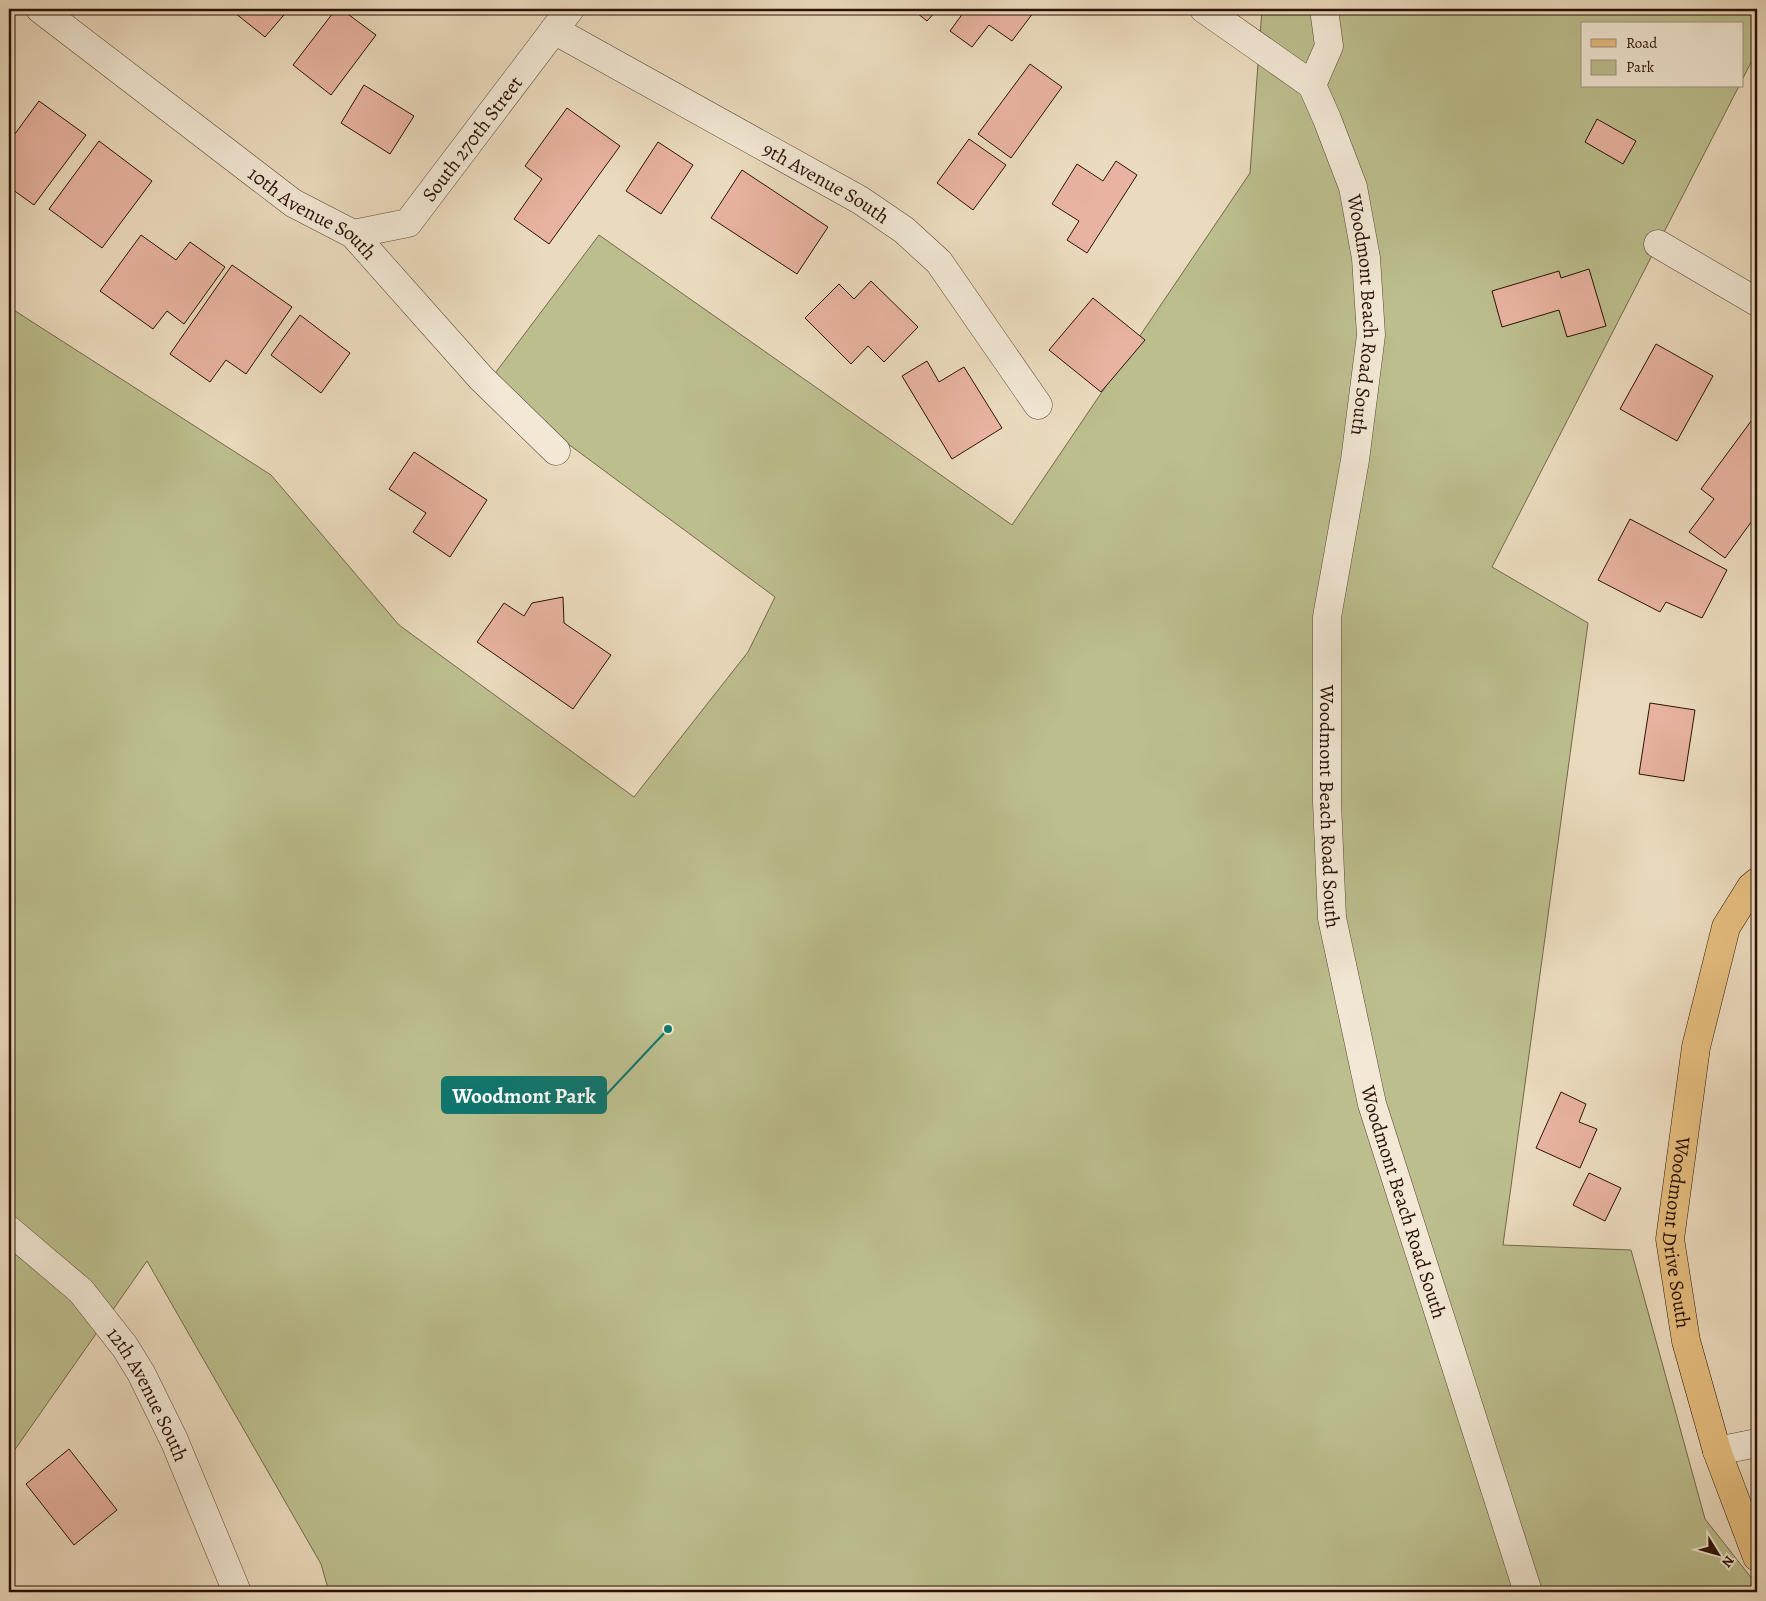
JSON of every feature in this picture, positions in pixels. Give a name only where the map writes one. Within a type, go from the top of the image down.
[{"type":"main road","name":"Woodmont Drive South","points":[[1755,881],[1726,927],[1696,1047],[1670,1239],[1686,1341],[1717,1451],[1757,1557]]},
{"type":"street","name":"10th Avenue South","points":[[40,9],[293,203],[352,234],[481,378],[556,451]]},
{"type":"street","points":[[1204,9],[1312,85],[1329,46],[1324,9]]},
{"type":"street","name":"South 270th Street","points":[[352,234],[408,223],[562,20]]},
{"type":"street","name":"9th Avenue South","points":[[562,20],[860,200],[904,230],[940,262],[1038,405]]},
{"type":"street","name":"Woodmont Beach Road South","points":[[1312,85],[1353,187],[1366,258],[1371,335],[1355,460],[1327,617],[1327,802],[1332,918],[1372,1104],[1528,1592]]},
{"type":"street","points":[[1658,244],[1757,302]]},
{"type":"street","name":"12th Avenue South","points":[[9,1230],[81,1291],[129,1353],[174,1440],[237,1592]]},
{"type":"street","points":[[1717,1451],[1757,1443]]},
{"type":"green space","points":[[1262,9],[1757,9],[1757,51],[1744,76],[1744,22],[1581,22],[1581,88],[1738,88],[1492,567],[1588,623],[1503,1245],[1631,1250],[1705,1519],[1757,1585],[1757,1592],[329,1592],[321,1564],[147,1261],[9,1458],[9,307],[271,475],[399,625],[634,797],[748,652],[775,597],[487,384],[599,235],[1012,525],[1250,173]]},
{"type":"building","points":[[230,9],[289,9],[265,37]]},
{"type":"building","points":[[336,9],[341,9],[376,35],[331,95],[293,65]]},
{"type":"building","points":[[912,9],[938,9],[927,21]]},
{"type":"building","points":[[966,9],[1036,9],[1012,41],[989,25],[972,47],[950,31]]},
{"type":"building","points":[[1030,64],[1062,87],[1011,158],[978,134]]},
{"type":"building","points":[[364,85],[414,116],[390,154],[341,123]]},
{"type":"building","points":[[39,101],[86,135],[34,205],[9,187],[9,142]]},
{"type":"building","points":[[567,108],[620,146],[549,244],[514,219],[542,179],[525,166]]},
{"type":"building","points":[[1597,119],[1636,141],[1623,164],[1585,142]]},
{"type":"building","points":[[969,139],[1006,165],[973,210],[937,183]]},
{"type":"building","points":[[99,141],[152,181],[102,248],[49,209]]},
{"type":"building","points":[[658,142],[693,165],[661,214],[626,191]]},
{"type":"building","points":[[1116,161],[1137,175],[1087,253],[1067,240],[1079,221],[1052,204],[1077,164],[1103,181]]},
{"type":"building","points":[[742,170],[828,227],[797,274],[711,218]]},
{"type":"building","points":[[141,235],[176,260],[190,242],[225,267],[184,324],[167,311],[153,329],[100,291]]},
{"type":"building","points":[[232,265],[292,307],[246,374],[226,360],[210,382],[170,354]]},
{"type":"building","points":[[1589,269],[1606,326],[1567,337],[1559,310],[1502,327],[1492,291],[1559,271],[1561,278]]},
{"type":"building","points":[[871,281],[918,327],[884,362],[868,346],[851,364],[805,318],[839,284],[854,299]]},
{"type":"building","points":[[1093,298],[1145,340],[1101,392],[1049,350]]},
{"type":"building","points":[[300,315],[350,353],[321,393],[271,355]]},
{"type":"building","points":[[1656,344],[1713,376],[1677,441],[1620,409]]},
{"type":"building","points":[[927,361],[939,382],[964,367],[1002,428],[952,459],[902,376]]},
{"type":"building","points":[[1757,413],[1757,514],[1725,558],[1689,532],[1714,499],[1701,489]]},
{"type":"building","points":[[414,452],[487,500],[450,557],[413,532],[426,513],[389,489]]},
{"type":"building","points":[[1630,519],[1727,570],[1702,618],[1666,602],[1660,612],[1598,580]]},
{"type":"building","points":[[563,597],[564,623],[611,655],[573,709],[477,642],[504,603],[524,616],[532,603]]},
{"type":"building","points":[[1650,703],[1695,710],[1684,781],[1639,774]]},
{"type":"building","points":[[1561,1092],[1586,1104],[1579,1122],[1597,1129],[1580,1168],[1536,1148]]},
{"type":"building","points":[[1589,1173],[1621,1188],[1605,1221],[1573,1205]]},
{"type":"building","points":[[69,1449],[117,1510],[74,1545],[26,1484]]},
{"type":"place","name":"Woodmont Park","points":[[668,1029]]}]
